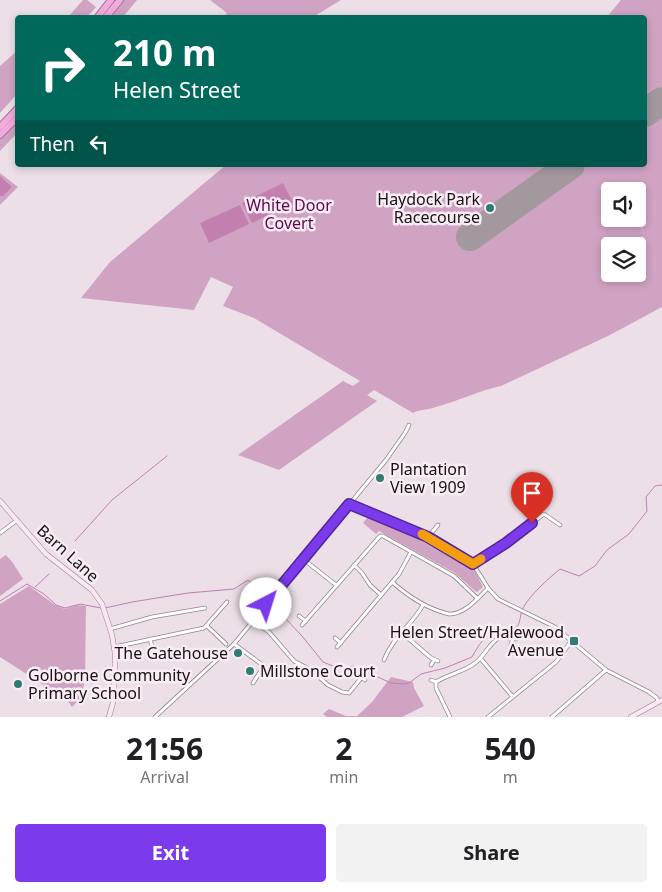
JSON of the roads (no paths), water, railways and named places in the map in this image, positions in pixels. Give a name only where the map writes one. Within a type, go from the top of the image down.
[{"type":"highway","points":[[99,15],[111,0]]},
{"type":"highway","points":[[108,15],[120,0]]},
{"type":"highway","points":[[0,126],[15,111]]},
{"type":"highway","points":[[0,135],[15,120]]},
{"type":"street","points":[[155,717],[234,644],[386,460],[406,433],[409,425]]},
{"type":"street","name":"Barn Lane","points":[[0,501],[46,554],[92,590],[103,607],[114,648],[114,695],[113,705],[108,717]]},
{"type":"street","points":[[349,504],[428,537],[473,564],[488,588],[498,599],[555,627],[606,670],[649,692],[660,701],[631,717]]},
{"type":"street","points":[[473,564],[506,543],[544,514],[560,525]]},
{"type":"street","points":[[0,533],[16,521]]},
{"type":"street","points":[[428,537],[438,525]]},
{"type":"street","points":[[302,625],[380,536],[454,576],[478,598]]},
{"type":"street","points":[[337,647],[382,595],[411,552]]},
{"type":"street","points":[[303,559],[336,585]]},
{"type":"street","points":[[354,565],[370,585],[382,595]]},
{"type":"street","points":[[392,582],[423,605],[445,614],[454,615],[462,611],[488,588]]},
{"type":"street","points":[[196,602],[197,609]]},
{"type":"street","points":[[114,648],[204,628],[227,602]]},
{"type":"street","points":[[384,660],[388,650],[423,605]]},
{"type":"street","points":[[110,629],[152,617],[205,608]]},
{"type":"street","points":[[299,616],[306,621]]},
{"type":"street","points":[[253,621],[269,632],[291,658],[311,670],[328,685],[342,692],[349,693],[364,679],[358,675]]},
{"type":"street","points":[[207,626],[226,644]]},
{"type":"street","points":[[402,633],[436,660],[431,665]]},
{"type":"street","points":[[430,680],[436,682],[468,668],[481,659],[496,639],[500,637],[515,638],[512,645]]},
{"type":"street","points":[[335,638],[341,642]]},
{"type":"street","points":[[150,639],[154,654]]},
{"type":"street","points":[[488,717],[559,658],[572,640]]},
{"type":"street","points":[[234,644],[264,666],[253,683]]},
{"type":"street","points":[[481,659],[513,697]]},
{"type":"street","points":[[552,717],[606,670]]},
{"type":"street","points":[[436,682],[436,688],[450,717]]},
{"type":"waterway","points":[[75,541],[112,500],[167,456]]},
{"type":"waterway","points":[[271,603],[323,662],[338,668],[354,666],[391,683],[409,683],[421,674],[445,668],[472,657],[485,638],[495,632],[517,627],[526,603],[560,569],[579,576],[595,566],[607,550],[629,534],[647,511],[646,497],[655,486],[662,485]]},
{"type":"waterway","points":[[35,587],[49,574]]},
{"type":"waterway","points":[[105,608],[188,593],[234,589],[248,580],[268,600]]},
{"type":"waterway","points":[[0,601],[27,584],[44,594],[56,605],[65,608],[80,604],[101,608]]},
{"type":"place","name":"Haydock Park Racecourse","points":[[490,208]]},
{"type":"place","name":"Plantation View 1909","points":[[380,478]]},
{"type":"place","name":"Helen Street/Halewood Avenue","points":[[574,641]]},
{"type":"place","name":"The Gatehouse","points":[[238,653]]},
{"type":"place","name":"Millstone Court","points":[[250,671]]},
{"type":"place","name":"Golborne Community Primary School","points":[[18,684]]},
{"type":"park label","name":"White Door Covert","points":[[289,214]]}]
